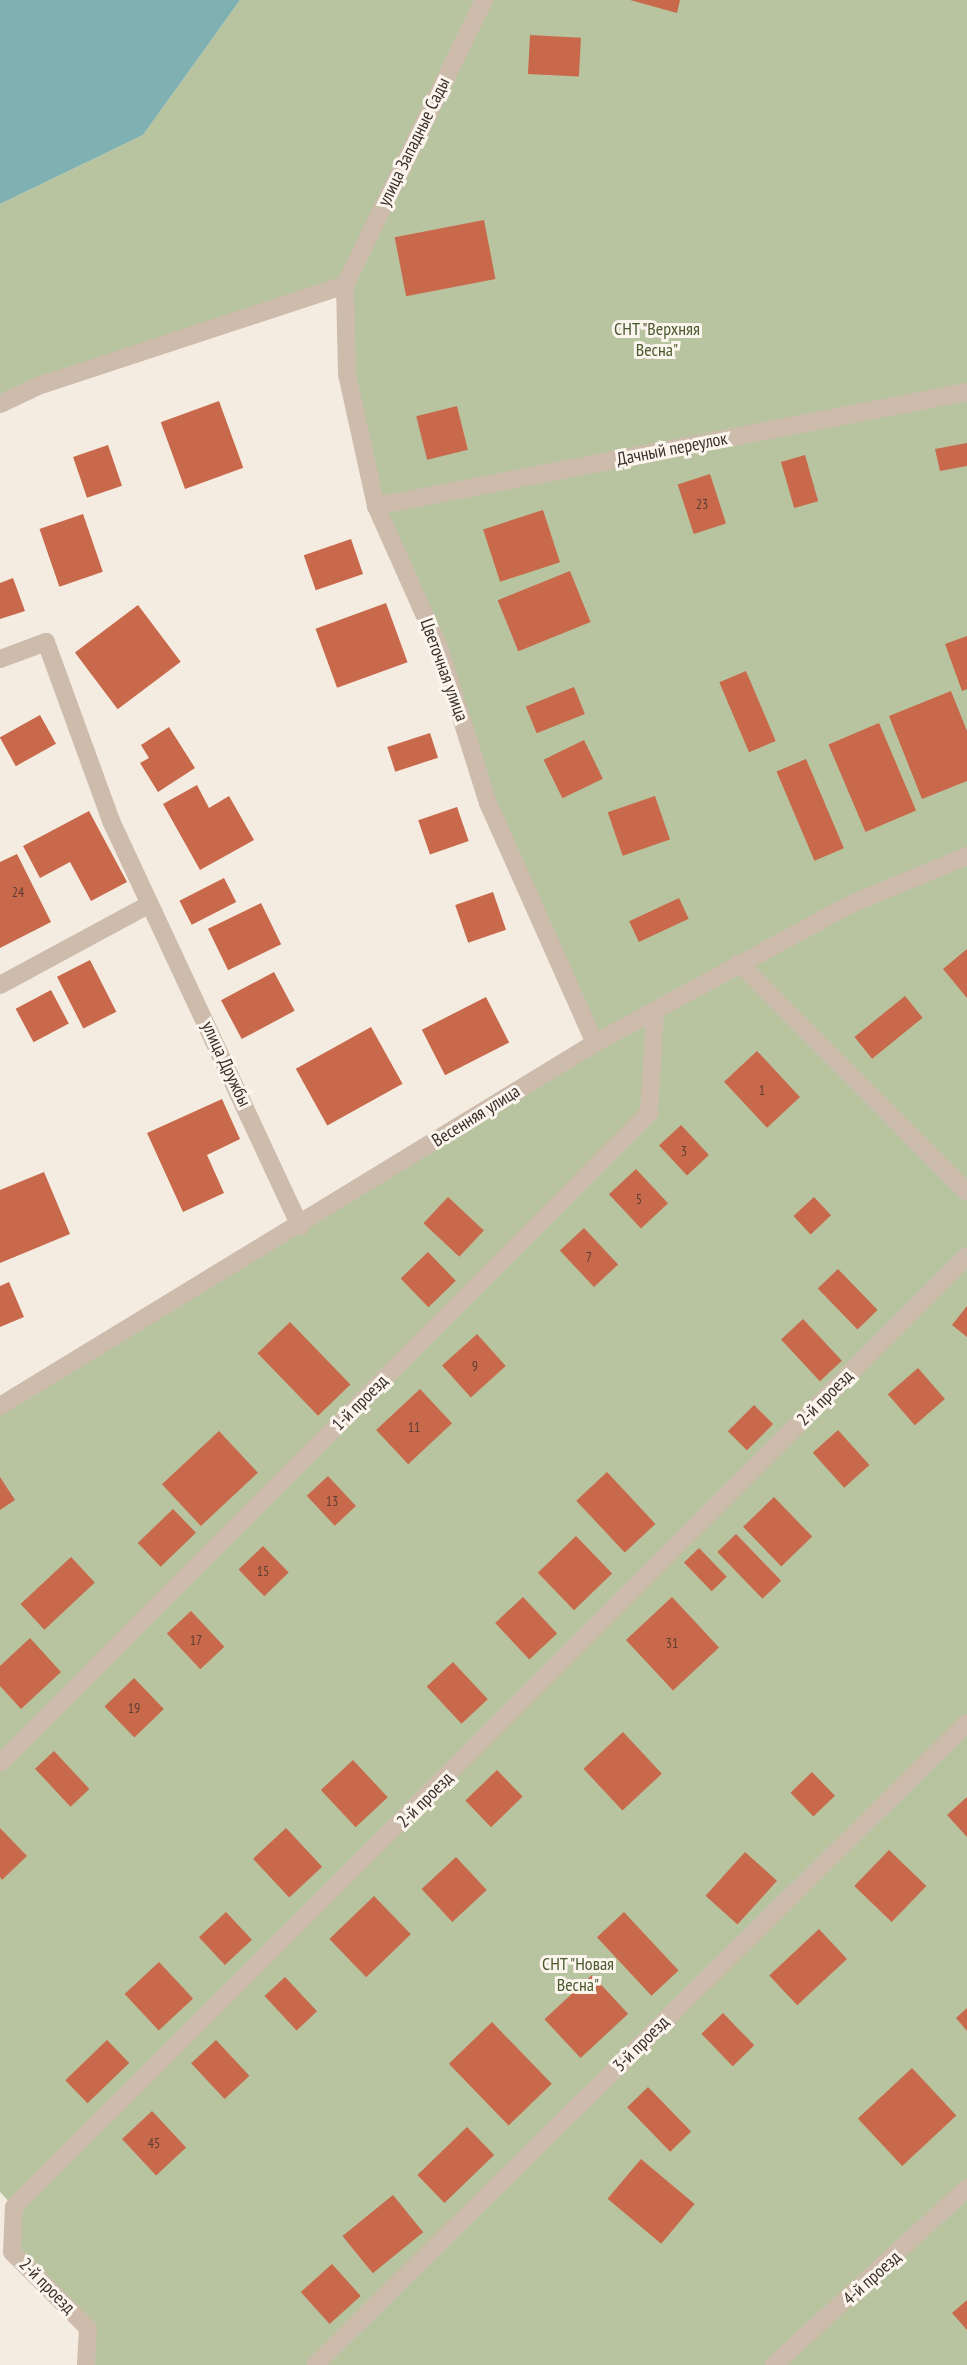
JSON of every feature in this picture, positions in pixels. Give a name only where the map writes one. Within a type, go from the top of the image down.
[{"type":"street","name":"улица Западные Сады","points":[[345,285],[484,0]]},
{"type":"street","points":[[0,404],[38,386],[345,285]]},
{"type":"street","name":"Цветочная улица","points":[[345,285],[347,374],[376,506],[440,650],[488,803],[595,1043]]},
{"type":"street","name":"Дачный переулок","points":[[376,506],[967,392]]},
{"type":"street","name":"улица Дружбы","points":[[0,659],[46,642],[148,905],[300,1226]]},
{"type":"street","name":"Весенняя улица","points":[[0,1406],[300,1226],[595,1043],[655,1013],[739,963],[850,904],[967,856]]},
{"type":"street","points":[[0,985],[148,905]]},
{"type":"street","points":[[739,963],[967,1192]]},
{"type":"street","name":"1-й проезд","points":[[0,1763],[649,1113],[655,1013]]},
{"type":"street","name":"2-й проезд","points":[[86,2365],[88,2328],[12,2252],[14,2207],[967,1256]]},
{"type":"street","name":"3-й проезд","points":[[315,2365],[967,1723]]},
{"type":"street","name":"4-й проезд","points":[[774,2365],[967,2188]]},
{"type":"green space","points":[[240,0],[967,0],[967,2365],[86,2365],[88,2328],[12,2252],[14,2207],[0,2192],[0,1406],[595,1042],[488,803],[440,650],[376,506],[347,374],[345,286],[0,404],[0,204],[143,135]]},
{"type":"water","points":[[0,0],[240,0],[143,135],[0,204]]},
{"type":"building","points":[[630,0],[680,0],[677,13]]},
{"type":"building","points":[[530,35],[581,38],[579,77],[528,74]]},
{"type":"building","points":[[484,220],[495,279],[406,296],[395,237]]},
{"type":"building","points":[[219,401],[243,468],[185,489],[161,422]]},
{"type":"building","points":[[457,406],[468,450],[427,460],[416,416]]},
{"type":"building","points":[[967,443],[967,466],[940,471],[935,449]]},
{"type":"building","points":[[108,445],[122,486],[87,498],[73,457]]},
{"type":"building","points":[[805,455],[818,501],[794,508],[781,462]]},
{"type":"building","points":[[710,474],[726,523],[694,534],[678,485]]},
{"type":"building","points":[[543,510],[560,562],[500,582],[483,529]]},
{"type":"building","points":[[83,514],[103,572],[59,587],[40,529]]},
{"type":"building","points":[[351,539],[363,574],[316,590],[304,555]]},
{"type":"building","points":[[570,571],[591,622],[518,651],[498,600]]},
{"type":"building","points":[[13,578],[25,611],[0,619],[0,583]]},
{"type":"building","points":[[386,603],[408,662],[337,688],[316,629]]},
{"type":"building","points":[[138,605],[181,662],[118,709],[75,653]]},
{"type":"building","points":[[967,636],[967,689],[962,691],[945,644]]},
{"type":"building","points":[[746,671],[776,741],[749,752],[719,682]]},
{"type":"building","points":[[574,687],[585,714],[537,733],[526,706]]},
{"type":"building","points":[[951,691],[967,731],[967,781],[922,799],[889,716]]},
{"type":"building","points":[[40,715],[56,744],[16,766],[0,737]]},
{"type":"building","points":[[879,723],[916,810],[865,832],[828,744]]},
{"type":"building","points":[[169,727],[195,768],[158,792],[140,763],[149,758],[141,745]]},
{"type":"building","points":[[430,733],[438,758],[395,772],[387,747]]},
{"type":"building","points":[[584,740],[603,779],[562,798],[544,760]]},
{"type":"building","points":[[806,759],[844,848],[814,861],[777,772]]},
{"type":"building","points":[[197,785],[209,808],[229,796],[254,840],[200,870],[163,804]]},
{"type":"building","points":[[655,796],[670,839],[623,856],[608,812]]},
{"type":"building","points":[[457,807],[469,841],[430,854],[418,820]]},
{"type":"building","points":[[89,811],[127,882],[91,901],[70,862],[40,878],[23,846]]},
{"type":"building","points":[[17,854],[51,922],[0,948],[0,862]]},
{"type":"building","points":[[224,878],[236,902],[192,925],[179,901]]},
{"type":"building","points":[[493,892],[506,930],[468,943],[455,905]]},
{"type":"building","points":[[679,898],[689,919],[639,942],[629,921]]},
{"type":"building","points":[[261,903],[281,944],[228,970],[208,929]]},
{"type":"building","points":[[967,949],[967,998],[943,969]]},
{"type":"building","points":[[90,960],[116,1012],[83,1028],[57,977]]},
{"type":"building","points":[[274,972],[295,1011],[242,1039],[221,1000]]},
{"type":"building","points":[[51,990],[69,1024],[34,1042],[16,1009]]},
{"type":"building","points":[[905,996],[923,1018],[872,1059],[854,1037]]},
{"type":"building","points":[[486,997],[509,1042],[445,1075],[422,1030]]},
{"type":"building","points":[[371,1027],[403,1084],[327,1126],[296,1069]]},
{"type":"building","points":[[757,1051],[800,1097],[767,1128],[724,1082]]},
{"type":"building","points":[[222,1099],[240,1139],[207,1155],[224,1193],[183,1212],[147,1133]]},
{"type":"building","points":[[681,1125],[709,1155],[687,1175],[659,1145]]},
{"type":"building","points":[[636,1169],[668,1203],[641,1229],[609,1194]]},
{"type":"building","points":[[44,1172],[70,1234],[0,1263],[0,1190]]},
{"type":"building","points":[[448,1197],[484,1230],[459,1257],[423,1223]]},
{"type":"building","points":[[814,1197],[831,1215],[811,1234],[794,1216]]},
{"type":"building","points":[[584,1228],[618,1265],[594,1287],[560,1251]]},
{"type":"building","points":[[428,1252],[456,1281],[428,1307],[401,1278]]},
{"type":"building","points":[[838,1269],[878,1310],[857,1329],[818,1288]]},
{"type":"building","points":[[9,1282],[24,1317],[0,1327],[0,1286]]},
{"type":"building","points":[[967,1306],[967,1337],[952,1325]]},
{"type":"building","points":[[803,1319],[842,1361],[820,1381],[781,1339]]},
{"type":"building","points":[[290,1322],[350,1385],[318,1416],[258,1353]]},
{"type":"building","points":[[477,1334],[506,1366],[471,1397],[442,1365]]},
{"type":"building","points":[[918,1368],[945,1399],[915,1425],[888,1394]]},
{"type":"building","points":[[420,1389],[452,1423],[408,1464],[376,1430]]},
{"type":"building","points":[[754,1405],[773,1424],[747,1450],[728,1431]]},
{"type":"building","points":[[838,1430],[869,1465],[844,1488],[813,1453]]},
{"type":"building","points":[[219,1431],[258,1473],[201,1526],[162,1484]]},
{"type":"building","points":[[607,1472],[655,1524],[625,1553],[576,1501]]},
{"type":"building","points":[[328,1476],[356,1506],[335,1526],[307,1496]]},
{"type":"building","points":[[0,1477],[15,1500],[0,1510]]},
{"type":"building","points":[[774,1497],[812,1537],[781,1566],[743,1527]]},
{"type":"building","points":[[173,1509],[196,1533],[161,1567],[138,1543]]},
{"type":"building","points":[[736,1534],[781,1581],[762,1599],[717,1552]]},
{"type":"building","points":[[576,1536],[612,1573],[574,1610],[538,1573]]},
{"type":"building","points":[[263,1546],[289,1573],[264,1596],[239,1570]]},
{"type":"building","points":[[699,1548],[727,1577],[712,1591],[684,1563]]},
{"type":"building","points":[[71,1557],[95,1583],[44,1630],[21,1604]]},
{"type":"building","points":[[523,1597],[557,1634],[529,1659],[495,1623]]},
{"type":"building","points":[[672,1597],[719,1647],[673,1690],[626,1640]]},
{"type":"building","points":[[191,1611],[224,1647],[200,1669],[167,1634]]},
{"type":"building","points":[[30,1638],[61,1672],[21,1709],[0,1686],[0,1666]]},
{"type":"building","points":[[453,1662],[488,1699],[461,1724],[427,1687]]},
{"type":"building","points":[[134,1678],[164,1709],[134,1737],[105,1706]]},
{"type":"building","points":[[623,1732],[662,1774],[622,1811],[584,1769]]},
{"type":"building","points":[[54,1751],[89,1789],[70,1807],[35,1769]]},
{"type":"building","points":[[353,1760],[388,1797],[356,1827],[321,1790]]},
{"type":"building","points":[[497,1770],[523,1797],[491,1827],[465,1801]]},
{"type":"building","points":[[812,1772],[835,1796],[813,1817],[790,1793]]},
{"type":"building","points":[[967,1797],[967,1837],[947,1815]]},
{"type":"building","points":[[0,1828],[27,1856],[2,1880],[0,1877]]},
{"type":"building","points":[[286,1828],[322,1867],[289,1897],[253,1859]]},
{"type":"building","points":[[889,1850],[926,1886],[892,1922],[854,1886]]},
{"type":"building","points":[[745,1852],[777,1881],[737,1925],[706,1896]]},
{"type":"building","points":[[456,1857],[487,1890],[452,1922],[422,1889]]},
{"type":"building","points":[[374,1896],[411,1934],[366,1977],[329,1939]]},
{"type":"building","points":[[226,1912],[252,1940],[225,1965],[199,1937]]},
{"type":"building","points":[[624,1912],[679,1971],[651,1996],[597,1937]]},
{"type":"building","points":[[819,1929],[847,1959],[797,2005],[769,1975]]},
{"type":"building","points":[[159,1962],[193,1999],[159,2031],[125,1994]]},
{"type":"building","points":[[592,1975],[628,2014],[581,2058],[544,2019]]},
{"type":"building","points":[[285,1977],[317,2011],[297,2030],[265,1996]]},
{"type":"building","points":[[967,2008],[967,2031],[956,2018]]},
{"type":"building","points":[[723,2013],[754,2045],[733,2066],[701,2034]]},
{"type":"building","points":[[492,2022],[552,2084],[509,2126],[449,2064]]},
{"type":"building","points":[[107,2040],[129,2063],[88,2103],[65,2080]]},
{"type":"building","points":[[216,2040],[249,2076],[225,2099],[191,2063]]},
{"type":"building","points":[[912,2068],[956,2116],[902,2166],[858,2118]]},
{"type":"building","points":[[648,2087],[691,2132],[670,2152],[627,2107]]},
{"type":"building","points":[[152,2111],[186,2148],[156,2176],[122,2139]]},
{"type":"building","points":[[467,2127],[494,2155],[444,2203],[417,2175]]},
{"type":"building","points":[[641,2159],[695,2204],[661,2244],[608,2199]]},
{"type":"building","points":[[393,2195],[423,2232],[373,2273],[342,2236]]},
{"type":"building","points":[[332,2264],[361,2296],[330,2324],[301,2292]]},
{"type":"building","points":[[967,2300],[967,2330],[952,2313]]},
{"type":"park label","name":"СНТ \"Верхняя Весна\"","points":[[657,340]]},
{"type":"park label","name":"СНТ \"Новая Весна\"","points":[[578,1975]]}]
